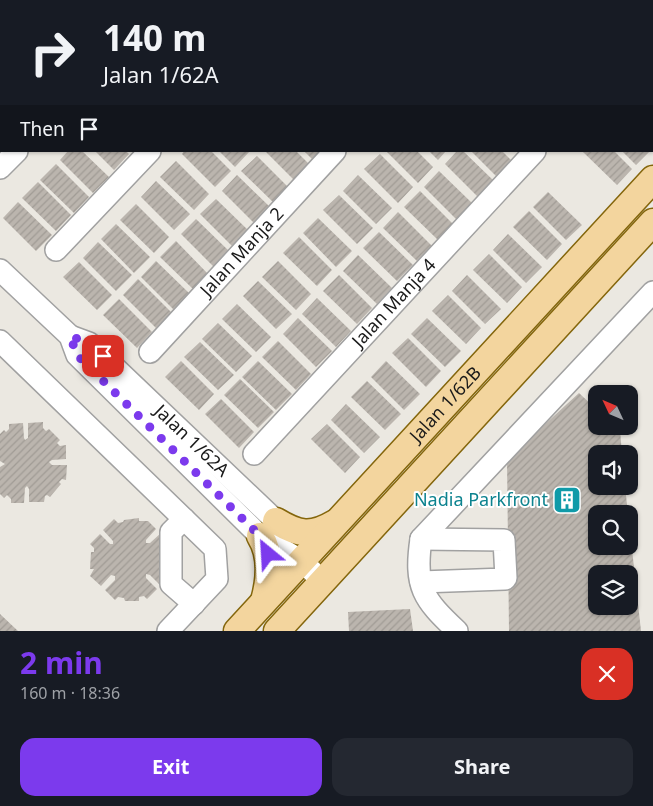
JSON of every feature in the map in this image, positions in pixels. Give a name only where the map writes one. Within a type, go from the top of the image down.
[{"type":"main road","name":"Jalan 1/62B","points":[[237,631],[653,179]]},
{"type":"main road","name":"Jalan 1/62B","points":[[276,631],[653,222]]},
{"type":"main road","points":[[264,601],[268,588],[268,529],[289,529],[308,533],[316,532],[338,521]]},
{"type":"street","points":[[0,168],[16,152]]},
{"type":"street","points":[[56,250],[149,152]]},
{"type":"street","name":"Jalan Manja 2","points":[[150,352],[334,152]]},
{"type":"street","name":"Jalan Manja 4","points":[[254,454],[534,152]]},
{"type":"street","name":"Jalan 1/62A","points":[[0,270],[70,336],[77,355],[268,529],[323,582]]},
{"type":"street","points":[[456,631],[433,609],[426,598],[417,562],[421,539],[653,292]]},
{"type":"street","points":[[0,341],[215,549],[216,579],[168,631]]},
{"type":"street","points":[[184,518],[171,532],[171,584],[194,604]]},
{"type":"street","points":[[421,539],[504,540],[506,578],[421,582]]},
{"type":"building","points":[[67,152],[83,152],[109,177],[93,193],[60,160]]},
{"type":"building","points":[[96,152],[127,152],[129,154],[114,170]]},
{"type":"building","points":[[183,152],[212,152],[231,171],[215,187],[182,154]]},
{"type":"building","points":[[220,152],[249,152],[235,167]]},
{"type":"building","points":[[266,152],[297,152],[311,166],[295,181]]},
{"type":"building","points":[[305,152],[324,152],[315,162]]},
{"type":"building","points":[[387,152],[418,152],[433,167],[418,183]]},
{"type":"building","points":[[430,152],[445,152],[438,160]]},
{"type":"building","points":[[456,152],[464,152],[494,181],[478,197],[445,164]]},
{"type":"building","points":[[472,152],[503,152],[513,162],[498,178]]},
{"type":"building","points":[[583,152],[615,152],[632,169],[617,185]]},
{"type":"building","points":[[623,152],[649,152],[636,165]]},
{"type":"building","points":[[380,154],[413,187],[398,203],[364,169]]},
{"type":"building","points":[[257,156],[290,189],[275,204],[241,171]]},
{"type":"building","points":[[176,161],[209,194],[194,210],[160,177]]},
{"type":"building","points":[[56,164],[89,197],[74,213],[40,180]]},
{"type":"building","points":[[439,171],[473,204],[457,220],[424,187]]},
{"type":"building","points":[[237,175],[271,208],[255,224],[222,191]]},
{"type":"building","points":[[358,175],[392,208],[376,224],[343,191]]},
{"type":"building","points":[[156,181],[190,214],[174,230],[141,197]]},
{"type":"building","points":[[38,182],[71,215],[56,231],[22,198]]},
{"type":"building","points":[[420,191],[453,224],[438,240],[404,207]]},
{"type":"building","points":[[548,192],[582,225],[566,240],[533,207]]},
{"type":"building","points":[[339,195],[373,228],[357,244],[323,210]]},
{"type":"building","points":[[216,199],[250,232],[234,248],[200,214]]},
{"type":"building","points":[[18,202],[52,235],[36,251],[3,218]]},
{"type":"building","points":[[136,204],[169,237],[154,253],[120,220]]},
{"type":"building","points":[[529,211],[562,244],[547,260],[513,227]]},
{"type":"building","points":[[398,212],[432,246],[417,261],[383,228]]},
{"type":"building","points":[[318,218],[352,251],[336,267],[303,233]]},
{"type":"building","points":[[196,219],[230,252],[214,267],[181,234]]},
{"type":"building","points":[[116,224],[150,257],[134,273],[101,239]]},
{"type":"building","points":[[379,232],[413,265],[397,281],[363,248]]},
{"type":"building","points":[[508,234],[542,267],[526,283],[493,250]]},
{"type":"building","points":[[299,237],[332,270],[317,286],[283,253]]},
{"type":"building","points":[[176,241],[209,275],[194,290],[160,257]]},
{"type":"building","points":[[98,242],[132,275],[116,291],[83,258]]},
{"type":"building","points":[[489,254],[522,287],[507,303],[473,270]]},
{"type":"building","points":[[358,255],[392,288],[377,304],[343,271]]},
{"type":"building","points":[[156,261],[190,294],[174,310],[141,277]]},
{"type":"building","points":[[278,261],[311,294],[296,310],[262,277]]},
{"type":"building","points":[[79,262],[112,295],[97,310],[63,277]]},
{"type":"building","points":[[339,275],[372,308],[357,324],[323,291]]},
{"type":"building","points":[[467,275],[501,309],[485,324],[452,291]]},
{"type":"building","points":[[138,279],[172,313],[156,328],[123,295]]},
{"type":"building","points":[[258,281],[292,314],[276,329],[243,296]]},
{"type":"building","points":[[448,295],[481,328],[466,344],[432,311]]},
{"type":"building","points":[[317,298],[351,331],[336,347],[302,314]]},
{"type":"building","points":[[119,299],[152,332],[137,348],[103,315]]},
{"type":"building","points":[[237,304],[271,337],[256,352],[222,319]]},
{"type":"building","points":[[298,318],[332,351],[316,367],[283,334]]},
{"type":"building","points":[[427,318],[461,351],[445,367],[411,334]]},
{"type":"building","points":[[218,323],[252,356],[236,372],[202,339]]},
{"type":"building","points":[[408,338],[441,371],[426,387],[392,353]]},
{"type":"building","points":[[278,341],[311,374],[296,390],[262,357]]},
{"type":"building","points":[[200,342],[234,375],[218,390],[184,357]]},
{"type":"building","points":[[181,361],[214,394],[199,410],[165,377]]},
{"type":"building","points":[[258,361],[292,394],[276,410],[242,377]]},
{"type":"building","points":[[386,361],[420,394],[404,410],[371,377]]},
{"type":"building","points":[[240,379],[274,412],[258,428],[224,395]]},
{"type":"building","points":[[367,381],[401,414],[385,430],[351,397]]},
{"type":"building","name":"Nadia Parkfront","points":[[579,393],[588,401],[588,435],[620,435],[621,445],[588,445],[588,495],[626,495],[627,505],[588,505],[588,555],[633,555],[634,565],[588,565],[588,615],[638,615],[638,604],[641,631],[509,631],[507,459]]},
{"type":"building","points":[[221,399],[254,432],[239,448],[205,414]]},
{"type":"building","points":[[346,404],[380,437],[364,453],[331,420]]},
{"type":"building","points":[[43,422],[43,428],[46,431],[49,429],[60,440],[57,443],[60,446],[66,445],[66,459],[49,462],[52,465],[67,465],[66,480],[62,479],[59,482],[61,484],[50,497],[45,496],[44,502],[29,502],[29,489],[27,486],[25,488],[24,503],[11,503],[11,499],[7,495],[4,498],[0,494],[0,467],[5,464],[0,461],[0,434],[4,430],[6,432],[9,429],[9,424],[23,423],[25,440],[28,438],[28,423]]},
{"type":"building","points":[[327,424],[360,457],[345,473],[311,439]]},
{"type":"building","points":[[139,518],[139,521],[148,521],[156,529],[146,540],[146,543],[150,543],[161,533],[171,575],[160,585],[150,575],[146,574],[146,578],[157,589],[147,599],[144,596],[139,597],[139,601],[125,601],[124,598],[118,597],[115,600],[105,590],[115,580],[115,576],[111,575],[101,586],[90,576],[94,569],[90,569],[91,552],[94,552],[94,548],[90,544],[100,534],[110,544],[113,544],[113,541],[103,530],[114,519],[118,523],[124,520]]},
{"type":"building","points":[[410,609],[413,631],[349,631],[348,612]]},
{"type":"building","points":[[0,614],[18,631],[0,631]]},
{"type":"place","name":"Nadia Parkfront","points":[[567,500]]},
{"type":"route","points":[[103,356],[89,343],[70,336],[77,355],[260,536],[268,554]]}]
